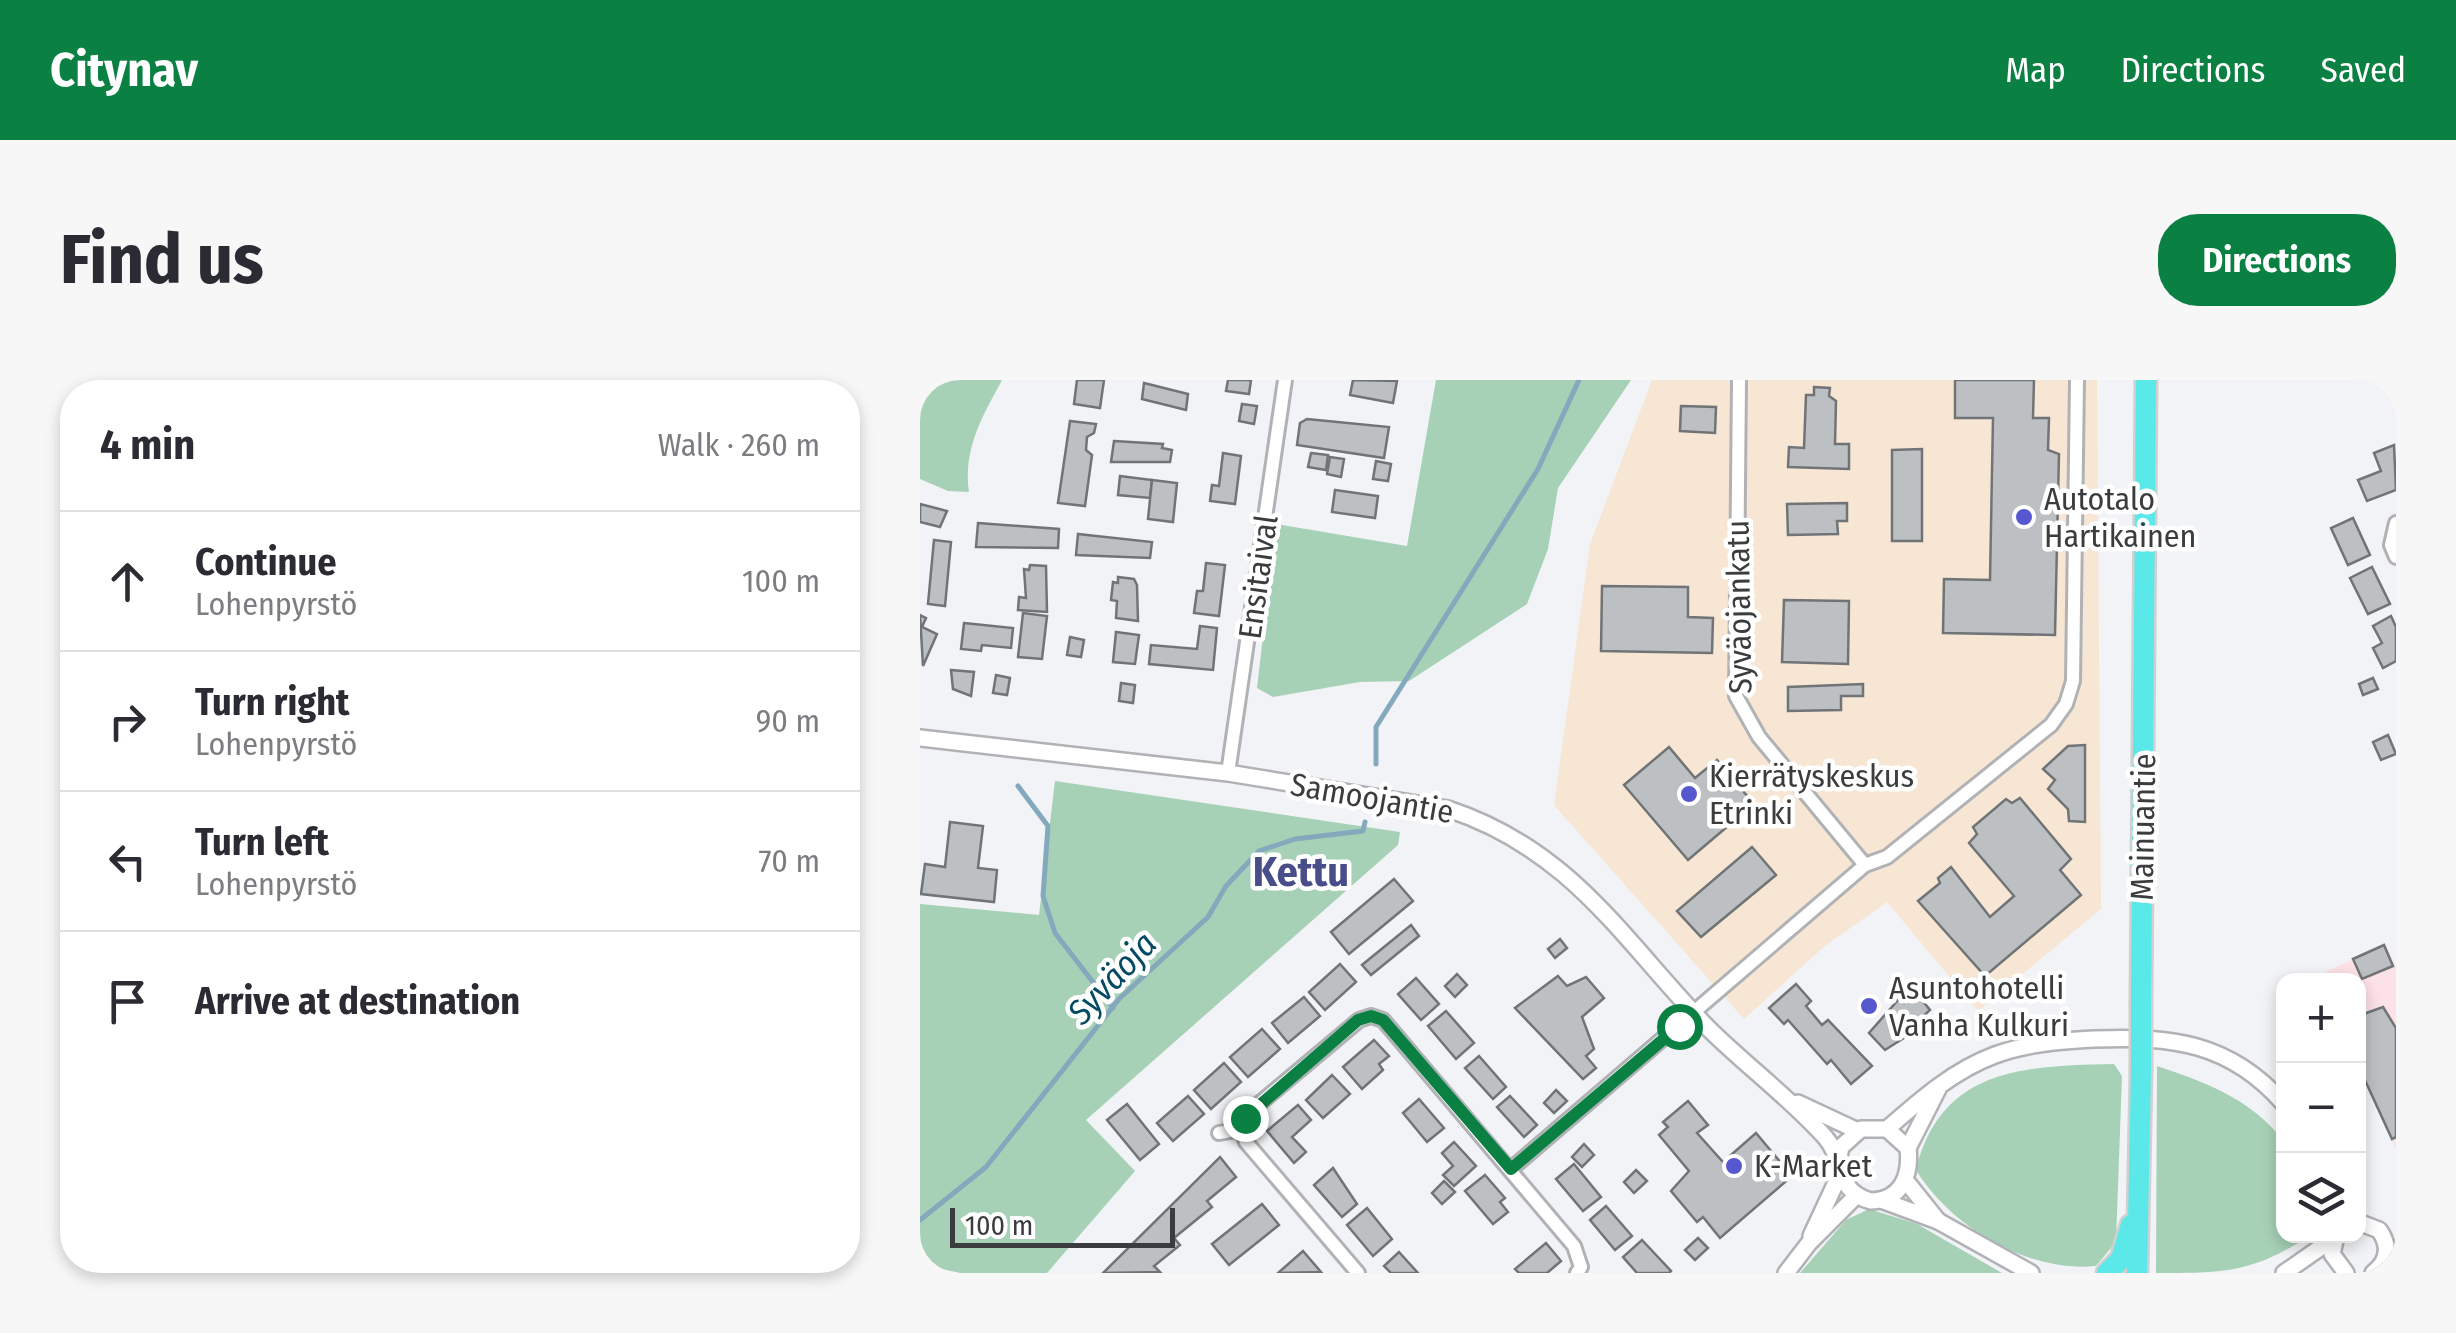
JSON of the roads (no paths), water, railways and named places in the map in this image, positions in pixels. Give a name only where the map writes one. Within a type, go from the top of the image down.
[{"type":"highway","name":"Mainuantie","points":[[2138,1273],[2146,380]]},
{"type":"highway","points":[[2107,1273],[2121,1259],[2139,1200]]},
{"type":"street","name":"Ensitaival","points":[[1228,773],[1286,380]]},
{"type":"street","name":"Syväojankatu","points":[[1738,380],[1736,696],[1758,737],[1865,865]]},
{"type":"street","points":[[1511,1169],[1865,865],[1886,857],[2051,725],[2066,704],[2073,681],[2077,380]]},
{"type":"street","points":[[2396,524],[2391,545],[2396,557]]},
{"type":"street","name":"Samoojantie","points":[[920,738],[1228,773],[1448,809],[1502,830],[1549,859],[1586,891],[1695,1013],[1827,1139],[1838,1172]]},
{"type":"street","points":[[1241,1130],[1253,1108],[1358,1020],[1371,1016],[1383,1020],[1574,1246],[1581,1267],[1576,1273]]},
{"type":"street","points":[[1809,1243],[1838,1172],[1841,1147],[1858,1130],[1888,1129],[1920,1098],[1982,1060],[2028,1045],[2163,1038],[2228,1058],[2254,1074],[2276,1096]]},
{"type":"street","points":[[1938,1221],[1906,1180],[1908,1148],[1939,1088]]},
{"type":"street","name":"Samoojantie","points":[[1778,1092],[1858,1130]]},
{"type":"street","points":[[1888,1129],[1908,1148]]},
{"type":"street","points":[[1220,1133],[1241,1130]]},
{"type":"street","points":[[1241,1130],[1246,1142],[1358,1273]]},
{"type":"street","points":[[1838,1172],[1856,1196],[1881,1200],[1938,1221],[2031,1273]]},
{"type":"street","points":[[1881,1200],[1906,1180]]},
{"type":"street","points":[[1786,1273],[1809,1243],[1856,1196]]},
{"type":"street","points":[[2366,1222],[2379,1230],[2387,1246],[2384,1261],[2375,1273]]},
{"type":"street","points":[[2284,1273],[2325,1243]]},
{"type":"street","points":[[2334,1243],[2332,1254],[2340,1272]]},
{"type":"waterway","name":"Syväoja","points":[[1376,764],[1376,727],[1538,469],[1579,380]]},
{"type":"waterway","points":[[1018,786],[1048,826],[1043,896],[1055,933],[1113,1008]]},
{"type":"waterway","name":"Syväoja","points":[[920,1220],[986,1167],[1119,999],[1208,917],[1226,886],[1259,851],[1295,839],[1363,831],[1365,822]]},
{"type":"place","name":"Autotalo Hartikainen","points":[[2024,517]]},
{"type":"place","name":"Kierrätyskeskus Etrinki","points":[[1689,794]]},
{"type":"place","name":"Asuntohotelli Vanha Kulkuri","points":[[1869,1006]]},
{"type":"place","name":"K-Market","points":[[1734,1166]]},
{"type":"district","name":"Kettu","points":[[1301,871]]}]
